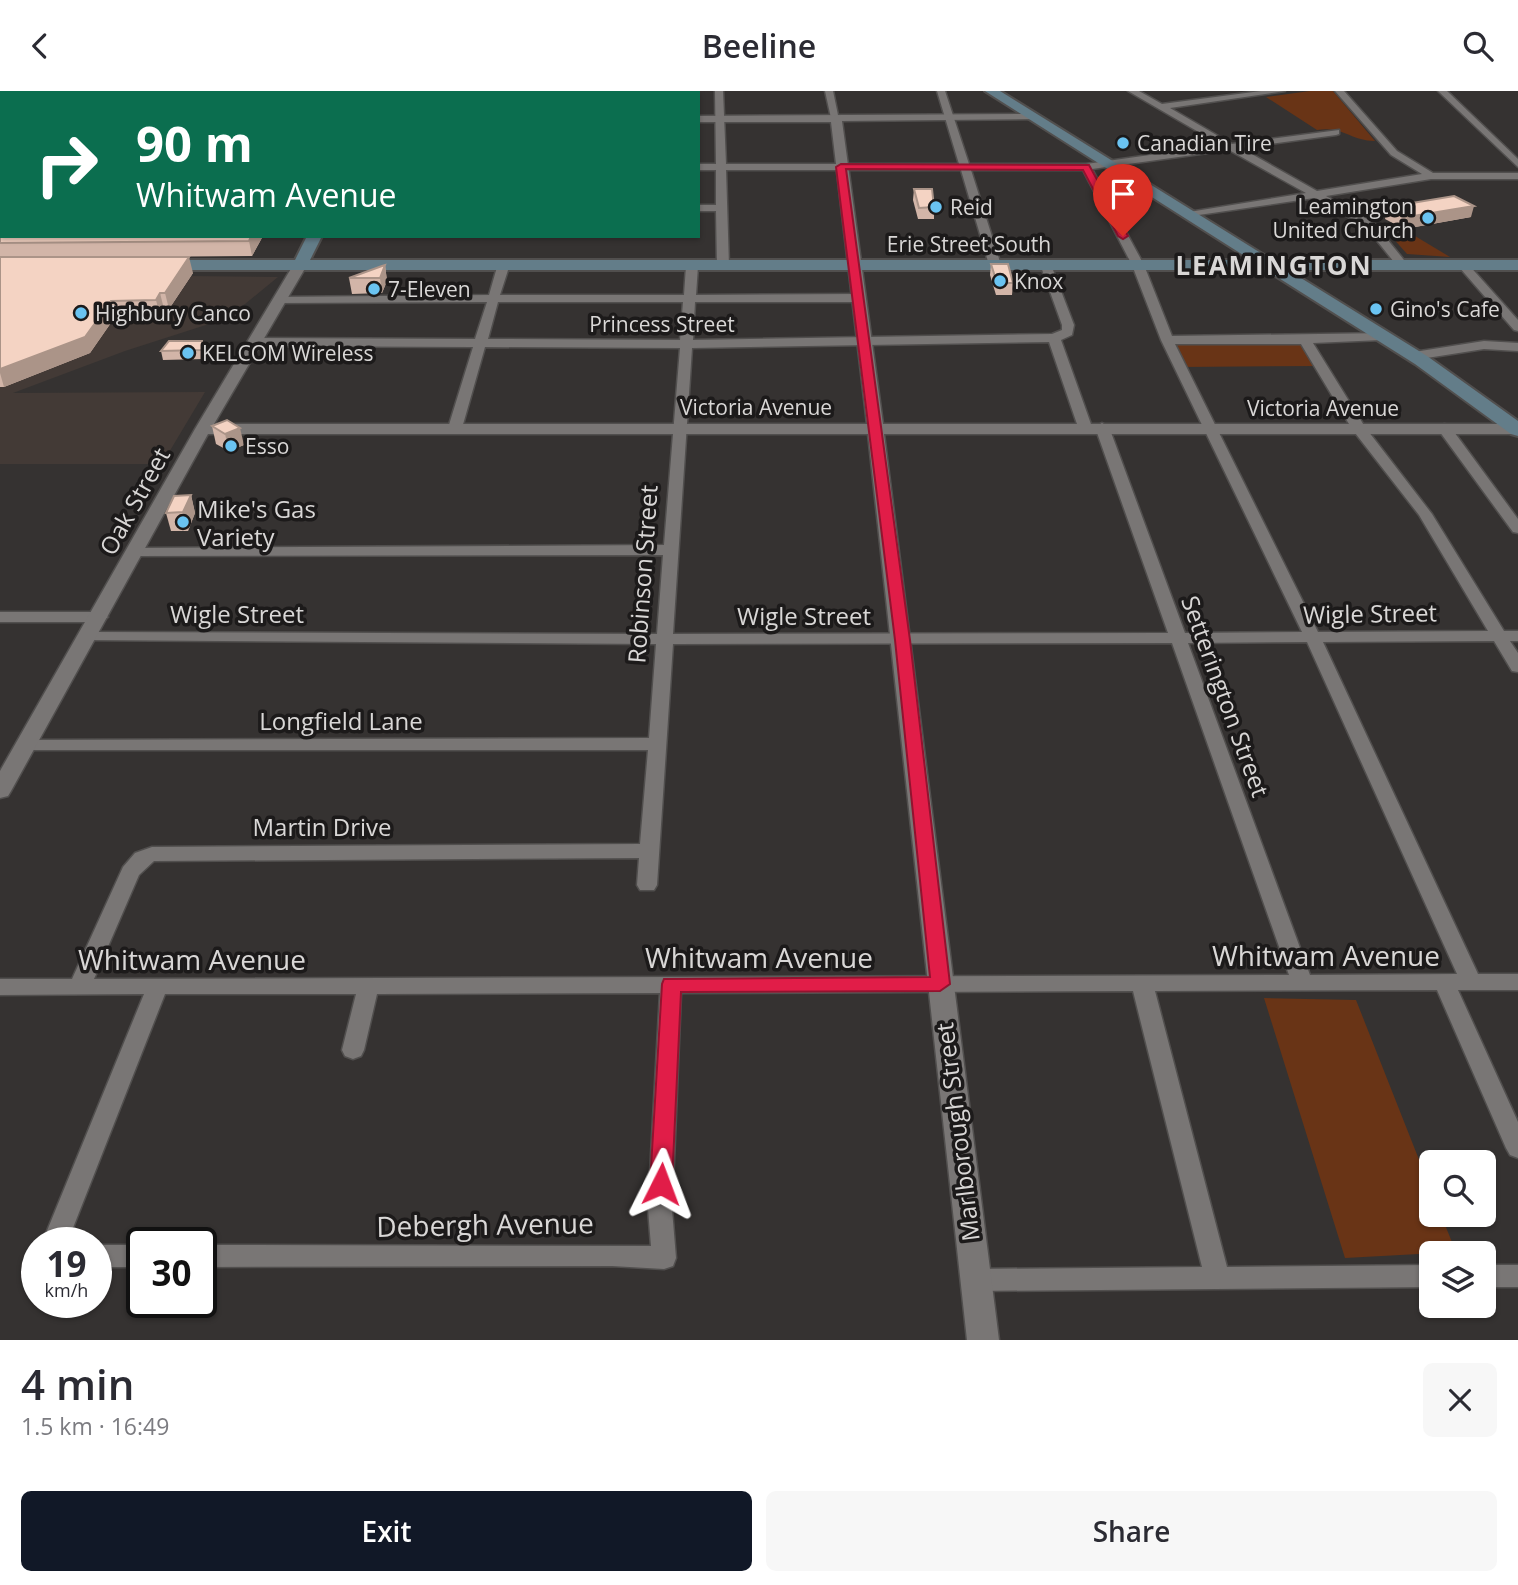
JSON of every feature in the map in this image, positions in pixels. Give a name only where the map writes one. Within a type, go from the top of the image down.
[{"type":"main road","points":[[992,91],[1414,356],[1517,429]]},
{"type":"main road","name":"Oak Street","points":[[300,265],[314,238]]},
{"type":"main road","name":"Erie Street South","points":[[136,265],[1518,265]]},
{"type":"street","points":[[719,91],[718,119],[723,167],[723,266]]},
{"type":"street","name":"Marlborough Street","points":[[829,91],[865,341],[902,640],[983,1340]]},
{"type":"street","points":[[941,91],[995,265]]},
{"type":"street","points":[[1132,91],[1370,225],[1402,265]]},
{"type":"street","points":[[1160,107],[1281,91]]},
{"type":"street","points":[[1339,91],[1394,153],[1431,176]]},
{"type":"street","points":[[1442,91],[1518,164]]},
{"type":"street","points":[[700,119],[1032,117]]},
{"type":"street","points":[[700,167],[1086,167],[1336,132]]},
{"type":"street","points":[[1086,167],[1138,265],[1167,340],[1213,429],[1313,638],[1472,983]]},
{"type":"street","points":[[1189,215],[1431,176],[1518,176]]},
{"type":"street","points":[[700,208],[722,208]]},
{"type":"street","name":"Princess Street","points":[[254,342],[685,344],[1054,338],[1068,332],[1063,307],[1046,264]]},
{"type":"street","name":"Oak Street","points":[[0,791],[204,429],[300,265]]},
{"type":"street","points":[[1463,265],[1518,327]]},
{"type":"street","name":"Robinson Street","points":[[647,885],[678,428],[692,266]]},
{"type":"street","points":[[455,428],[503,267]]},
{"type":"street","points":[[279,299],[858,298]]},
{"type":"street","points":[[1167,340],[1305,340],[1382,336]]},
{"type":"street","name":"Setterington Street","points":[[1054,338],[1093,427],[1177,638],[1302,982]]},
{"type":"street","points":[[1305,340],[1359,429],[1425,514],[1518,667]]},
{"type":"street","points":[[1414,356],[1484,345],[1518,347]]},
{"type":"street","points":[[1444,428],[1518,529]]},
{"type":"street","name":"Victoria Avenue","points":[[204,429],[1517,429]]},
{"type":"street","points":[[136,553],[670,550]]},
{"type":"street","points":[[0,617],[100,617]]},
{"type":"street","name":"Wigle Street","points":[[89,637],[902,640],[1518,636]]},
{"type":"street","name":"Longfield Lane","points":[[27,746],[656,744]]},
{"type":"street","name":"Martin Drive","points":[[79,988],[130,872],[142,857],[152,854],[649,851]]},
{"type":"street","name":"Whitwam Avenue","points":[[0,988],[1518,982]]},
{"type":"street","points":[[1142,983],[1217,1276]]},
{"type":"street","points":[[1444,983],[1518,1148]]},
{"type":"street","name":"Debergh Avenue","points":[[217,1257],[612,1255],[664,1258],[660,1209],[671,984]]},
{"type":"street","points":[[353,1050],[368,987]]},
{"type":"street","points":[[60,1227],[157,988]]},
{"type":"street","points":[[975,1280],[1419,1276]]},
{"type":"street","points":[[1496,1276],[1518,1276]]},
{"type":"shaded area","points":[[1333,91],[1375,141],[1359,139],[1334,130],[1317,130],[1266,97]]},
{"type":"shaded area","points":[[1415,236],[1450,257],[1407,254],[1392,237]]},
{"type":"shaded area","name":"Highbury Canco","points":[[0,274],[278,277],[245,304],[209,324],[125,351],[13,393],[205,392],[162,464],[0,464]]},
{"type":"shaded area","points":[[1167,340],[1305,340],[1321,366],[1181,367]]},
{"type":"shaded area","points":[[1264,998],[1356,1000],[1419,1160],[1419,1227],[1446,1227],[1452,1241],[1419,1241],[1419,1254],[1345,1258]]},
{"type":"building","points":[[914,189],[932,189],[934,207],[919,208]]},
{"type":"building","points":[[1454,196],[1474,206],[1407,217],[1388,207]]},
{"type":"building","points":[[0,238],[250,238],[249,241],[0,243]]},
{"type":"building","points":[[0,257],[189,257],[165,293],[160,293],[156,300],[111,301],[85,337],[0,369]]},
{"type":"building","points":[[991,264],[1008,264],[1013,283],[997,283]]},
{"type":"building","points":[[385,265],[380,278],[349,278],[382,266]]},
{"type":"building","points":[[169,341],[202,341],[202,350],[161,351]]},
{"type":"building","points":[[227,420],[240,428],[225,434],[212,426]]},
{"type":"building","points":[[191,495],[183,512],[166,513],[174,496]]},
{"type":"place","name":"Canadian Tire","points":[[1123,143]]},
{"type":"place","name":"Reid","points":[[936,207]]},
{"type":"place","name":"Leamington United Church","points":[[1428,218]]},
{"type":"place","name":"Knox","points":[[1000,281]]},
{"type":"place","name":"7-Eleven","points":[[374,289]]},
{"type":"place","name":"Gino's Cafe","points":[[1376,309]]},
{"type":"place","name":"Highbury Canco","points":[[81,313]]},
{"type":"place","name":"KELCOM Wireless","points":[[188,353]]},
{"type":"place","name":"Esso","points":[[231,446]]},
{"type":"place","name":"Mike's Gas Variety","points":[[183,522]]},
{"type":"district","name":"LEAMINGTON","points":[[1274,265]]},
{"type":"route","points":[[661,1184],[671,984],[940,984],[902,640],[841,167],[1086,167],[1123,236]]}]
